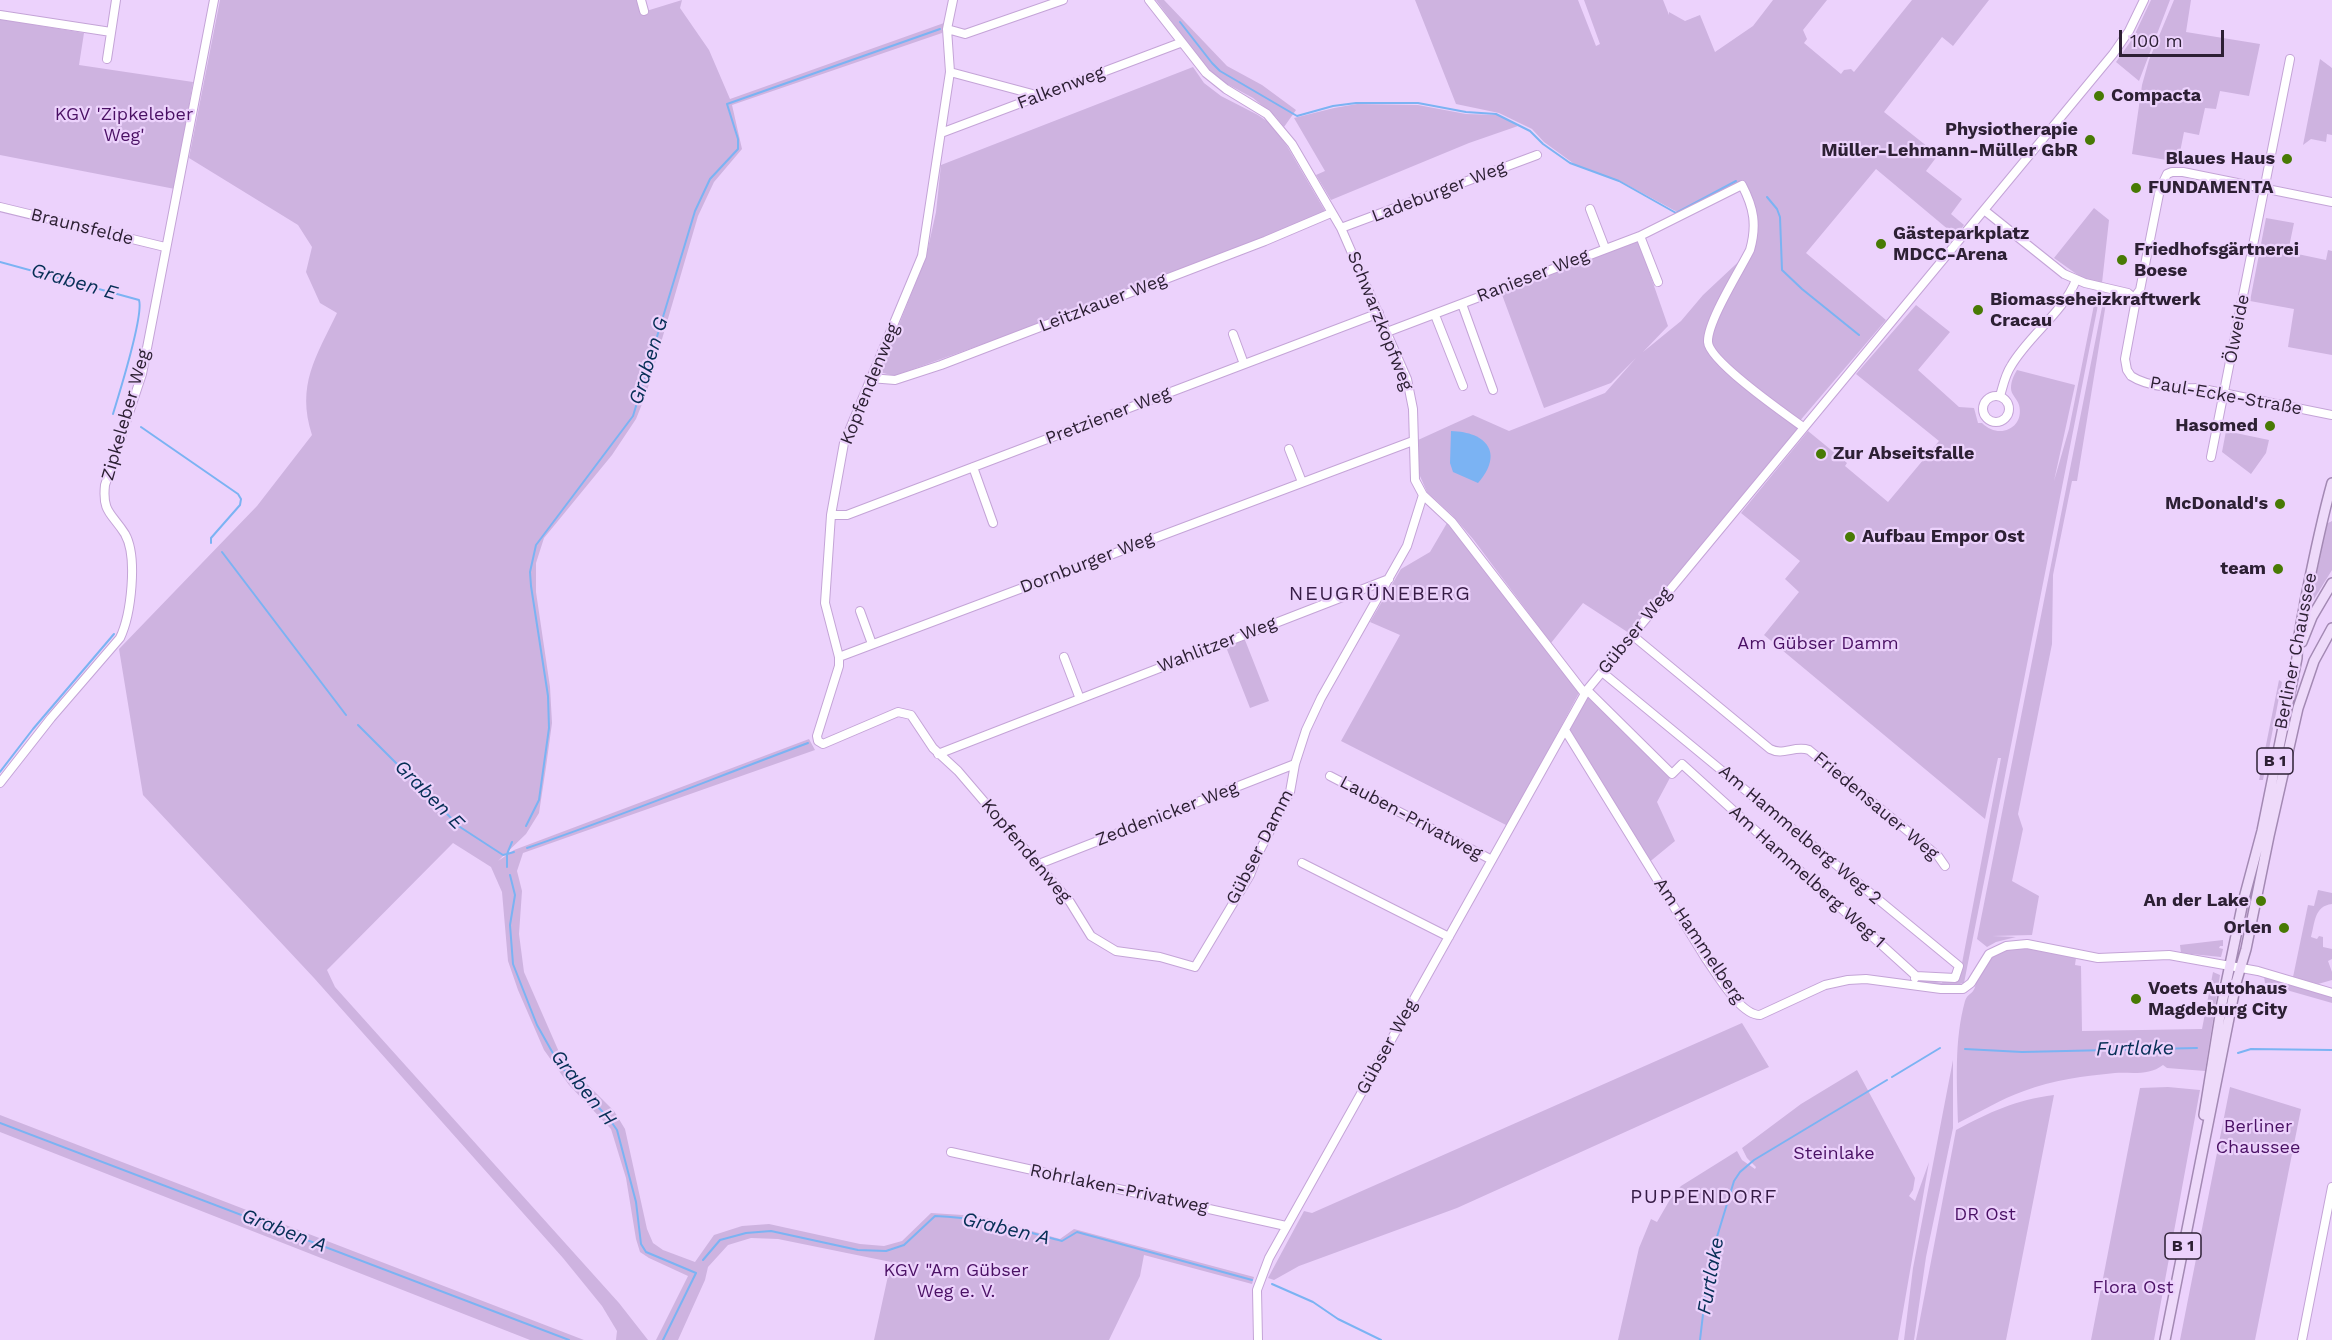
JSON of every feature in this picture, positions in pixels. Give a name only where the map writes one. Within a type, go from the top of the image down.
[{"type":"main road","name":"Berliner Chaussee","points":[[2204,1139],[2205,1104],[2230,965],[2243,902],[2262,831],[2297,658],[2298,640],[2327,516],[2332,483]]},
{"type":"main road","name":"B 1","points":[[2297,658],[2312,617],[2332,583]]},
{"type":"main road","name":"Berliner Chaussee","points":[[2165,1340],[2204,1139],[2298,708],[2314,661],[2332,628]]},
{"type":"street","points":[[107,59],[116,0]]},
{"type":"street","name":"Zipkeleber Weg","points":[[0,783],[21,754],[120,638],[126,627],[131,561],[125,535],[106,510],[105,485],[142,374],[214,0]]},
{"type":"street","points":[[641,0],[644,11]]},
{"type":"street","name":"Kopfendenweg","points":[[953,0],[947,29],[950,72],[922,256],[844,443],[831,514],[825,603],[839,657],[839,666],[817,736],[818,741],[823,744],[898,712],[905,712],[915,719],[938,754],[958,771],[1039,864],[1070,902],[1091,936],[1116,951],[1160,957],[1195,967]]},
{"type":"street","points":[[947,29],[965,34],[1062,0]]},
{"type":"street","name":"Schwarzkopfweg","points":[[1149,0],[1180,43],[1216,83],[1259,108],[1275,121],[1292,144],[1341,228],[1407,379],[1411,394],[1415,480],[1423,495],[1452,522],[1586,692]]},
{"type":"street","name":"Gübser Weg","points":[[1258,1340],[1257,1290],[1265,1266],[1586,692],[2113,54],[2129,31],[2144,0]]},
{"type":"street","points":[[0,15],[111,32]]},
{"type":"street","name":"Falkenweg","points":[[941,133],[1180,43]]},
{"type":"street","name":"Ölweide","points":[[2211,458],[2290,60]]},
{"type":"street","points":[[950,72],[1040,96]]},
{"type":"street","name":"Ladeburger Weg","points":[[1341,228],[1537,155]]},
{"type":"street","name":"Paul-Ecke-Straße","points":[[2265,189],[2182,172],[2169,173],[2162,181],[2140,290],[2134,298],[2136,303],[2126,359],[2127,370],[2131,376],[2142,381],[2224,393],[2332,415]]},
{"type":"street","name":"Ranieser Weg","points":[[1387,332],[1640,236],[1742,185],[1752,204],[1755,226],[1753,239],[1750,250],[1710,329],[1708,344],[1714,356],[1726,368],[1803,427]]},
{"type":"street","points":[[2265,189],[2332,202]]},
{"type":"street","name":"Braunsfelde","points":[[0,207],[165,247]]},
{"type":"street","name":"Ranieser Weg","points":[[1590,209],[1605,248]]},
{"type":"street","points":[[1984,210],[2053,267],[2076,280],[2128,293],[2134,298]]},
{"type":"street","name":"Leitzkauer Weg","points":[[870,378],[896,380],[941,365],[1265,241],[1331,213]]},
{"type":"street","points":[[1640,236],[1658,282]]},
{"type":"street","points":[[2000,396],[2006,376],[2015,359],[2068,295],[2076,280]]},
{"type":"street","name":"Ranieser Weg","points":[[1462,304],[1493,390]]},
{"type":"street","name":"Pretziener Weg","points":[[831,514],[847,515],[1378,313]]},
{"type":"street","points":[[1435,315],[1463,386]]},
{"type":"street","points":[[1233,334],[1244,364]]},
{"type":"street","name":"Dornburger Weg","points":[[839,657],[1413,441]]},
{"type":"street","points":[[1289,449],[1302,482]]},
{"type":"street","points":[[973,467],[993,523]]},
{"type":"street","name":"Gübser Damm","points":[[1195,967],[1250,875],[1259,852],[1290,792],[1295,764],[1306,730],[1321,698],[1407,546],[1423,495]]},
{"type":"street","name":"Wahlitzer Weg","points":[[938,754],[1389,579]]},
{"type":"street","points":[[860,611],[872,644]]},
{"type":"street","name":"Friedensauer Weg","points":[[1632,635],[1770,750],[1780,752],[1798,747],[1809,750],[1938,856],[1945,866]]},
{"type":"street","points":[[1064,657],[1080,699]]},
{"type":"street","name":"Am Hammelberg Weg 2","points":[[1602,672],[1959,966],[1957,975],[1953,978],[1916,976]]},
{"type":"street","name":"Am Hammelberg Weg 1","points":[[1586,692],[1672,774],[1682,764],[1916,976]]},
{"type":"street","name":"Am Hammelberg","points":[[1565,730],[1706,959],[1747,1011],[1760,1015],[1825,985],[1848,980],[1866,979],[1914,986],[1964,988],[1971,983],[1989,954],[2002,947],[2027,944],[2091,957],[2158,954],[2241,967]]},
{"type":"street","name":"Zeddenicker Weg","points":[[1039,864],[1295,764]]},
{"type":"street","name":"Lauben-Privatweg","points":[[1330,776],[1492,860]]},
{"type":"street","points":[[1302,863],[1449,937]]},
{"type":"street","points":[[2241,967],[2332,993]]},
{"type":"street","points":[[1914,986],[1916,976]]},
{"type":"street","name":"Rohrlaken-Privatweg","points":[[951,1152],[1286,1226]]},
{"type":"street","points":[[2302,1340],[2332,1187]]},
{"type":"green space","name":"KGV \"Am Gübser Weg e. V.","points":[[220,0],[639,0],[643,12],[682,0],[680,8],[709,50],[730,99],[944,23],[942,33],[732,105],[742,149],[714,182],[698,216],[646,394],[636,419],[612,455],[544,538],[536,563],[536,592],[550,687],[552,723],[539,813],[526,834],[498,861],[514,850],[809,739],[815,750],[523,853],[517,871],[522,891],[519,934],[524,972],[559,1052],[575,1072],[614,1111],[625,1129],[647,1229],[653,1243],[663,1250],[695,1262],[714,1235],[742,1226],[769,1224],[860,1244],[884,1246],[902,1241],[931,1213],[979,1216],[1060,1239],[1074,1229],[1254,1277],[1252,1284],[1144,1255],[1140,1276],[1109,1340],[874,1340],[891,1262],[778,1239],[751,1238],[728,1245],[708,1267],[705,1280],[678,1340],[656,1340],[688,1276],[640,1252],[626,1178],[611,1129],[569,1085],[544,1050],[508,961],[502,892],[491,867],[453,843],[327,970],[335,987],[619,1303],[648,1340],[616,1340],[617,1331],[602,1306],[563,1258],[314,978],[143,795],[119,649],[257,506],[312,435],[306,401],[307,386],[316,358],[337,313],[320,303],[306,272],[312,247],[298,225],[189,158]]},
{"type":"green space","points":[[1156,0],[1164,0],[1227,66],[1262,85],[1296,110],[1284,127],[1276,117],[1253,98],[1216,78]]},
{"type":"green space","points":[[1415,0],[1578,0],[1596,46],[1600,44],[1584,0],[1663,0],[1669,15],[1669,12],[1685,21],[1700,15],[1715,52],[1753,26],[1773,0],[1827,0],[1803,30],[1807,39],[1804,43],[1841,74],[1844,70],[1851,69],[1854,72],[1912,0],[1989,0],[1953,46],[1942,37],[1884,112],[1938,155],[1926,171],[1962,199],[1951,214],[1964,225],[1956,236],[1876,169],[1806,253],[1886,320],[1798,423],[1803,427],[1632,635],[1583,603],[1551,643],[1473,539],[1427,492],[1416,467],[1418,440],[1473,415],[1509,431],[1605,393],[1636,358],[1611,383],[1544,408],[1501,292],[1638,240],[1668,326],[1643,352],[1681,321],[1703,295],[1750,251],[1755,226],[1742,185],[1681,214],[1620,181],[1577,166],[1544,142],[1532,129],[1499,113],[1456,104]]},
{"type":"green space","points":[[2151,0],[2170,0],[2139,81],[2116,62],[2133,38]]},
{"type":"green space","points":[[2174,0],[2191,0],[2186,32],[2260,44],[2249,96],[2220,91],[2216,109],[2205,108],[2199,135],[2184,132],[2178,162],[2132,154],[2142,85],[2149,60]]},
{"type":"green space","name":"KGV 'Zipkeleber Weg'","points":[[0,19],[84,33],[79,65],[193,82],[175,189],[0,155]]},
{"type":"green space","points":[[2320,59],[2332,68],[2332,135],[2327,134],[2326,142],[2311,139],[2303,145]]},
{"type":"green space","points":[[1193,67],[1204,83],[1221,96],[1271,124],[1287,146],[1325,211],[1165,277],[1003,337],[894,376],[880,372],[926,257],[936,212],[941,165]]},
{"type":"green space","points":[[1357,104],[1418,105],[1466,114],[1498,115],[1518,126],[1469,143],[1331,200],[1316,175],[1325,171],[1294,118]]},
{"type":"green space","points":[[2094,208],[2109,220],[2102,283],[2082,278],[2054,258]]},
{"type":"green space","points":[[2266,218],[2294,223],[2288,252],[2326,260],[2328,250],[2332,251],[2332,355],[2288,347],[2294,309],[2250,301]]},
{"type":"green space","points":[[2104,297],[2107,297],[2077,481],[2072,481],[2053,575],[2052,644],[2018,814],[2023,829],[2012,881],[2039,896],[2032,935],[1992,936],[2016,937],[1987,947],[1977,939]]},
{"type":"green space","name":"Am Gübser Damm","points":[[2095,300],[2099,300],[1964,983],[1946,987],[1923,983],[1921,979],[1936,979],[1936,982],[1942,983],[1943,979],[1955,981],[1959,979],[2001,758],[1998,758],[1985,819],[1764,635],[1799,592],[1785,579],[1800,561],[1741,513],[1808,431],[1847,463],[1845,466],[1888,502],[1939,441],[1856,374],[1916,305],[1950,332],[1918,370],[1959,407],[1974,408],[1978,423],[1996,431],[2003,431],[2009,429],[2018,420],[2019,405],[2011,388],[2017,370],[2075,385],[2054,481],[2069,429]]},
{"type":"green space","points":[[2226,431],[2269,440],[2266,453],[2251,474],[2222,452]]},
{"type":"green space","points":[[2332,521],[2332,570],[2311,604],[2326,524]]},
{"type":"green space","points":[[1447,523],[1580,691],[1508,826],[1341,741],[1400,635],[1370,622],[1401,569],[1430,552]]},
{"type":"green space","points":[[1245,640],[1269,701],[1250,708],[1226,647]]},
{"type":"green space","points":[[2279,680],[2282,682],[2263,780],[2259,780]]},
{"type":"green space","points":[[1587,690],[1672,774],[1657,802],[1675,841],[1647,864],[1565,730]]},
{"type":"green space","points":[[2318,890],[2332,893],[2332,904],[2326,905],[2318,912],[2311,937],[2317,939],[2319,936],[2323,937],[2323,947],[2332,949],[2332,959],[2328,961],[2332,980],[2318,984],[2293,977],[2308,905],[2314,906]]},
{"type":"green space","points":[[2223,940],[2223,946],[2219,948],[2223,949],[2221,957],[2181,953],[2180,945]]},
{"type":"green space","points":[[2011,948],[2036,949],[2076,958],[2075,965],[2081,966],[2082,1031],[2202,1029],[2213,972],[2220,975],[2205,1071],[2167,1068],[2163,1065],[2146,1072],[2115,1073],[2057,1081],[2015,1094],[1958,1123],[1958,1046],[1965,1001],[1974,989],[1987,962],[1997,954]]},
{"type":"green space","points":[[2264,976],[2332,996],[2332,1003],[2269,985],[2265,983]]},
{"type":"green space","points":[[1742,1023],[1769,1067],[1457,1208],[1299,1266],[1274,1280],[1268,1278],[1304,1211],[1312,1213]]},
{"type":"green space","points":[[1953,1060],[1953,1128],[1926,1257],[1914,1340],[1904,1340],[1913,1268]]},
{"type":"green space","name":"Steinlake","points":[[1857,1070],[1915,1178],[1913,1190],[1909,1196],[1915,1201],[1929,1162],[1898,1340],[1618,1340],[1639,1248],[1651,1219],[1657,1222],[1672,1196],[1681,1186],[1737,1151],[1742,1160],[1755,1169],[1756,1167],[1747,1158],[1742,1148],[1801,1104]]},
{"type":"green space","name":"Flora Ost","points":[[2168,1087],[2200,1090],[2154,1340],[2091,1340],[2140,1088]]},
{"type":"green space","name":"Berliner Chaussee","points":[[2230,1087],[2301,1109],[2255,1340],[2180,1340]]},
{"type":"green space","name":"DR Ost","points":[[2054,1095],[2006,1340],[1916,1340],[1956,1130],[2003,1108],[2027,1100]]},
{"type":"green space","points":[[0,1115],[584,1340],[530,1340],[0,1132]]},
{"type":"water","points":[[1451,431],[1474,435],[1488,446],[1490,462],[1478,483],[1453,472],[1450,463]]},
{"type":"waterway","points":[[1180,22],[1220,71],[1297,116],[1333,106],[1356,103],[1418,103],[1466,112],[1496,114],[1530,131],[1543,144],[1570,163],[1619,181],[1676,213],[1736,181]]},
{"type":"waterway","name":"Graben G","points":[[526,826],[539,800],[549,728],[548,696],[530,572],[536,545],[633,416],[695,211],[710,179],[738,149],[738,139],[727,104],[940,29]]},
{"type":"waterway","points":[[1767,197],[1777,209],[1780,217],[1782,270],[1859,335]]},
{"type":"waterway","name":"Graben E","points":[[0,262],[139,300],[140,309],[135,338],[113,414]]},
{"type":"waterway","name":"Graben E","points":[[141,427],[238,494],[241,499],[240,505],[211,538],[211,543]]},
{"type":"waterway","name":"Graben E","points":[[222,552],[346,715]]},
{"type":"waterway","points":[[0,772],[33,729],[114,634]]},
{"type":"waterway","name":"Graben E","points":[[358,725],[460,827],[503,855],[507,854],[512,842]]},
{"type":"waterway","name":"Graben H","points":[[527,848],[808,743]]},
{"type":"waterway","name":"Graben G","points":[[507,867],[507,854],[514,852]]},
{"type":"waterway","name":"Graben H","points":[[510,875],[515,895],[510,925],[513,964],[537,1025],[559,1064],[617,1130],[636,1202],[641,1244],[646,1252],[696,1273],[663,1340]]},
{"type":"waterway","name":"Furtlake","points":[[1892,1077],[1940,1048]]},
{"type":"waterway","name":"Furtlake","points":[[1965,1049],[2022,1052],[2197,1048]]},
{"type":"waterway","name":"Furtlake","points":[[2238,1053],[2251,1049],[2332,1050]]},
{"type":"waterway","name":"Furtlake","points":[[1700,1340],[1709,1263],[1734,1181],[1740,1172],[1754,1160],[1887,1080]]},
{"type":"waterway","name":"Graben A","points":[[0,1123],[569,1340]]},
{"type":"waterway","name":"Graben A","points":[[703,1260],[720,1240],[746,1233],[771,1231],[858,1250],[886,1251],[904,1245],[935,1216],[983,1221],[1062,1241],[1077,1232],[1252,1280]]},
{"type":"waterway","name":"Graben A","points":[[1272,1284],[1313,1302],[1338,1319],[1381,1340]]},
{"type":"place","name":"Compacta","points":[[2099,96]]},
{"type":"place","name":"Physiotherapie Müller-Lehmann-Müller GbR","points":[[2090,140]]},
{"type":"place","name":"Blaues Haus","points":[[2287,159]]},
{"type":"place","name":"FUNDAMENTA","points":[[2136,188]]},
{"type":"place","name":"Gästeparkplatz MDCC-Arena","points":[[1881,244]]},
{"type":"place","name":"Friedhofsgärtnerei Boese","points":[[2122,260]]},
{"type":"place","name":"Biomasseheizkraftwerk Cracau","points":[[1978,310]]},
{"type":"place","name":"Hasomed","points":[[2270,426]]},
{"type":"place","name":"Zur Abseitsfalle","points":[[1821,454]]},
{"type":"place","name":"McDonald's","points":[[2280,504]]},
{"type":"place","name":"Aufbau Empor Ost","points":[[1850,537]]},
{"type":"place","name":"team","points":[[2278,569]]},
{"type":"place","name":"An der Lake","points":[[2261,901]]},
{"type":"place","name":"Orlen","points":[[2284,928]]},
{"type":"place","name":"Voets Autohaus Magdeburg City","points":[[2136,999]]},
{"type":"district","name":"NEUGRÜNEBERG","points":[[1380,594]]},
{"type":"district","name":"PUPPENDORF","points":[[1704,1197]]}]
